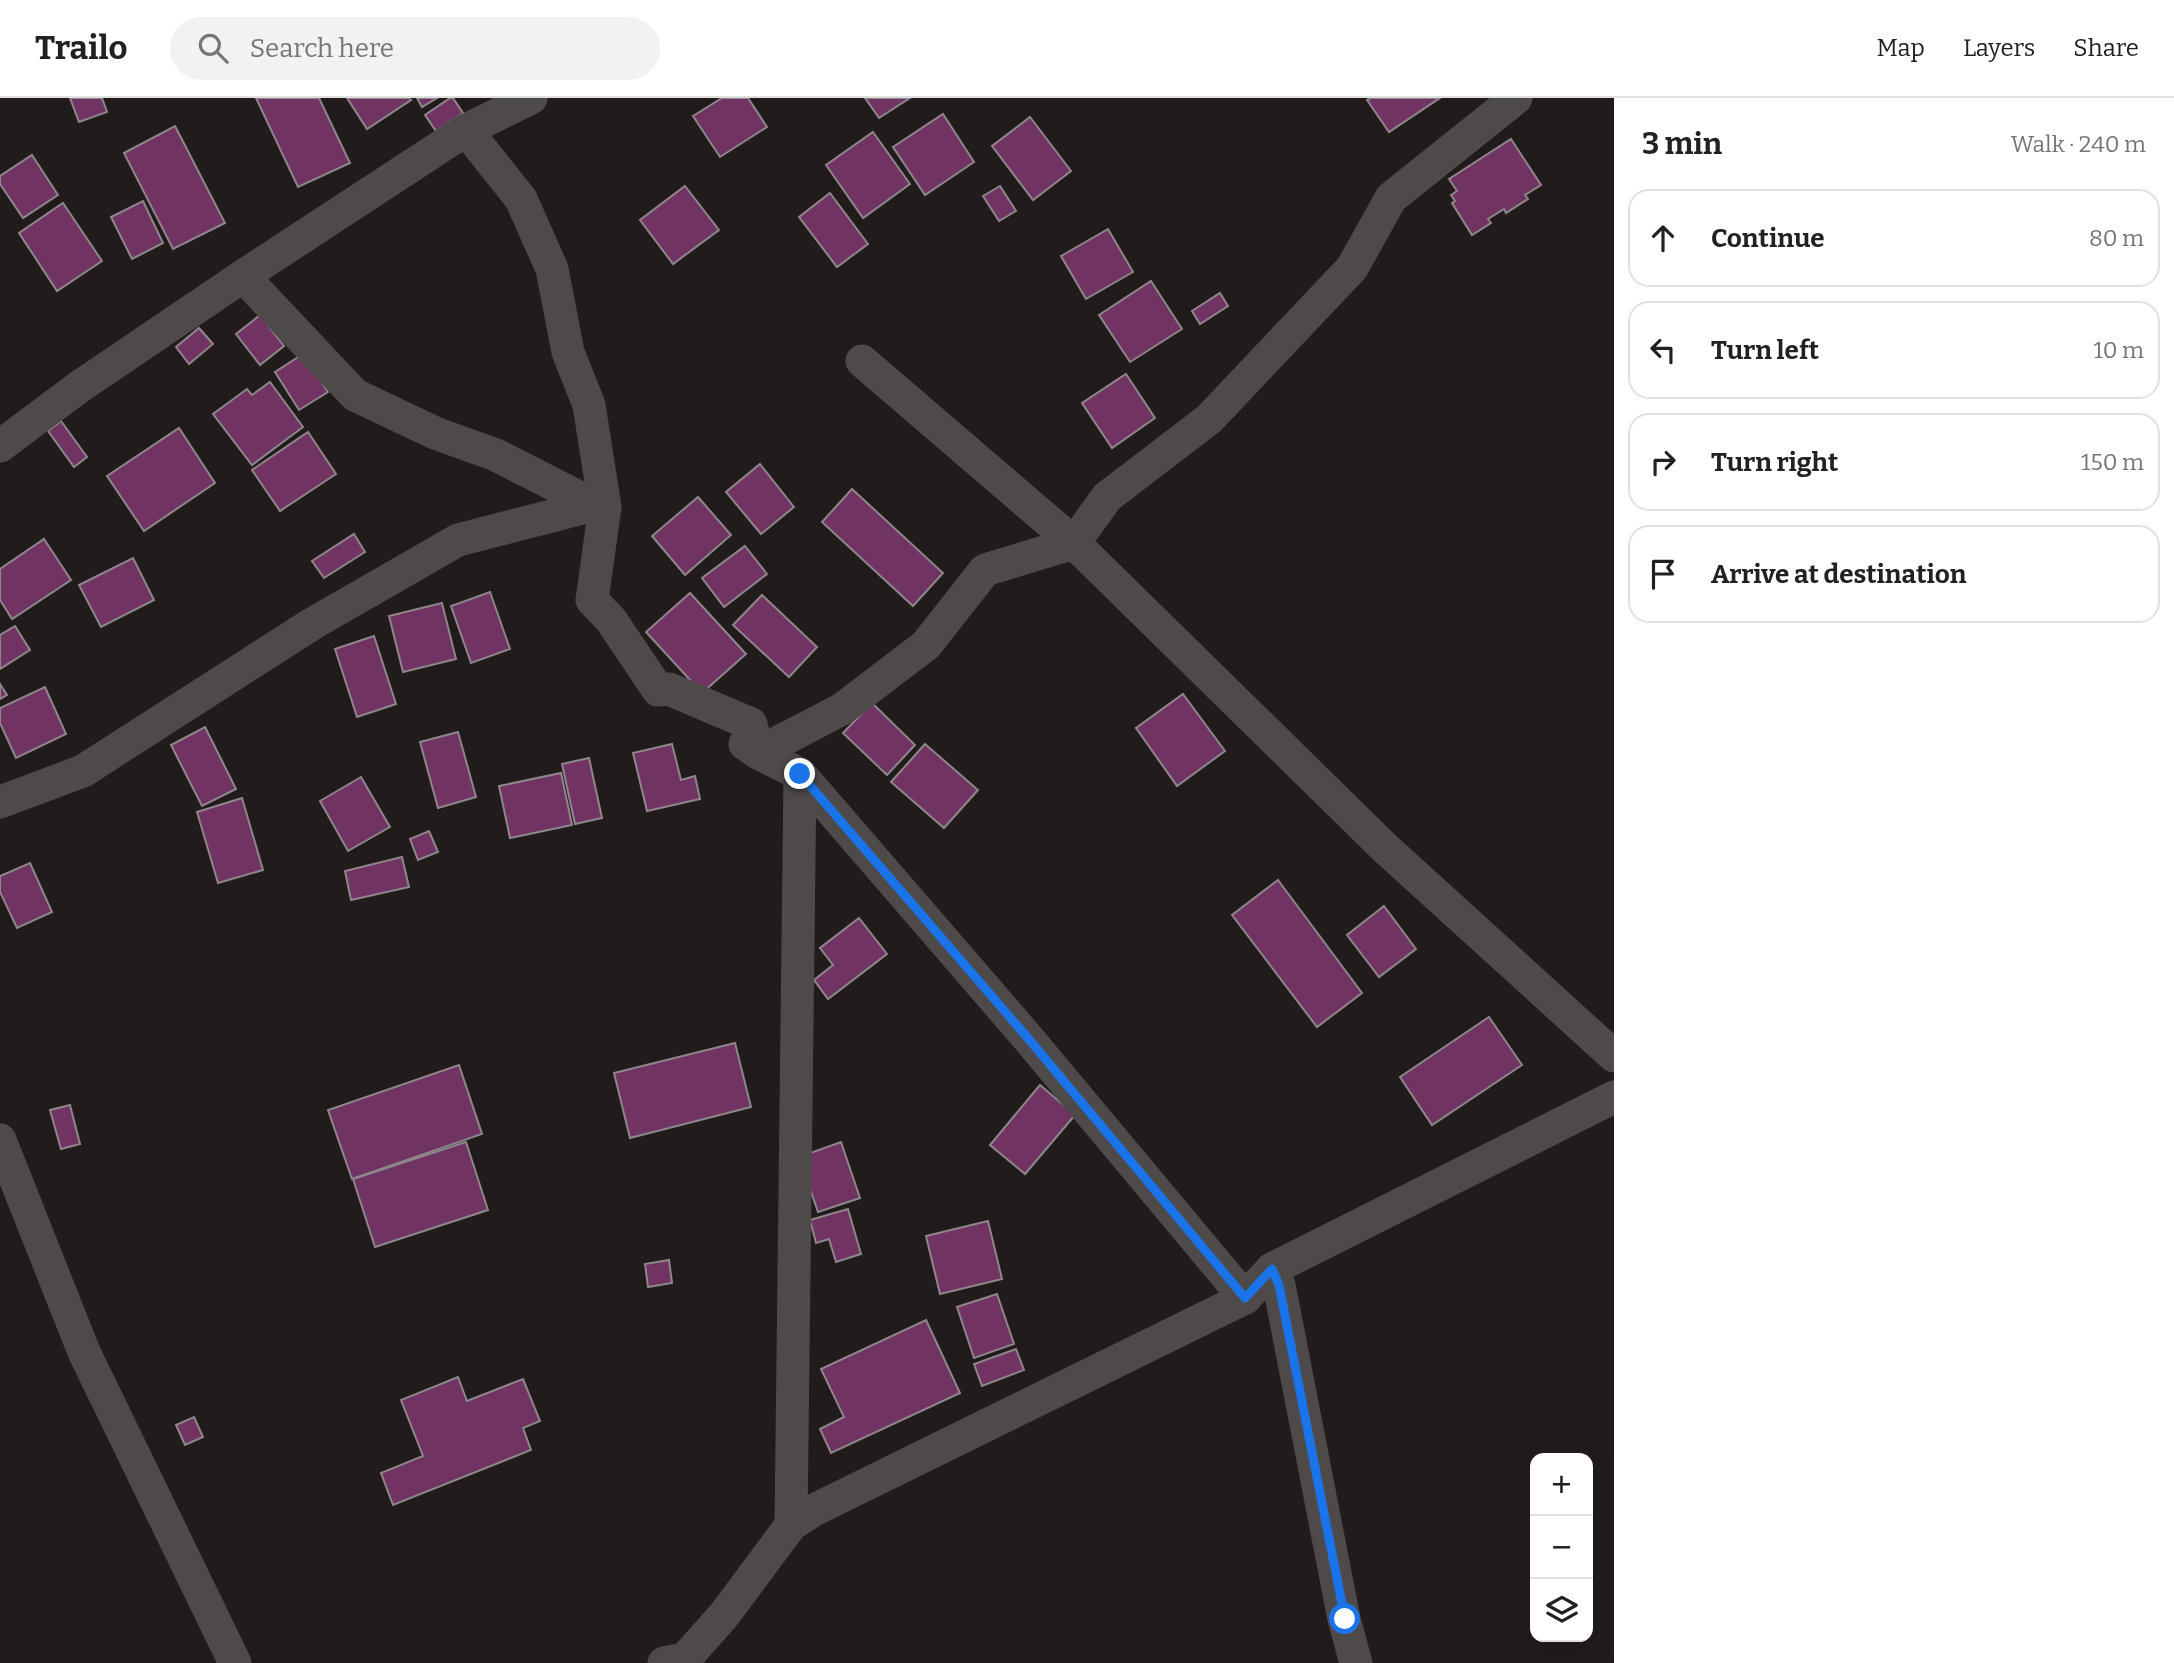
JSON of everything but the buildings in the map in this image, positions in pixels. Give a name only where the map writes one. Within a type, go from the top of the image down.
[{"type":"street","points":[[0,446],[79,387],[243,276],[466,130],[531,98]]},
{"type":"street","points":[[758,753],[842,709],[926,645],[985,570],[1074,543],[1107,497],[1209,419],[1352,268],[1391,198],[1516,98]]},
{"type":"street","points":[[466,130],[522,199],[552,269],[568,352],[589,405],[599,506],[592,600],[611,620],[658,690],[669,688],[751,724],[758,753],[800,774],[1027,1037],[1245,1298]]},
{"type":"street","points":[[243,276],[355,395],[435,433],[496,455],[599,506]]},
{"type":"street","points":[[862,361],[1074,543],[1385,848],[1614,1056]]},
{"type":"street","points":[[0,802],[83,771],[312,624],[458,540],[599,506]]},
{"type":"street","points":[[791,1525],[800,774]]},
{"type":"street","points":[[664,1663],[685,1658],[724,1615],[791,1525],[814,1510],[1245,1298],[1272,1269],[1614,1097]]},
{"type":"street","points":[[0,1140],[84,1352],[235,1663]]},
{"type":"street","points":[[1272,1269],[1279,1285],[1356,1663]]},
{"type":"route","points":[[800,774],[1027,1037],[1245,1298],[1272,1269],[1279,1285],[1345,1619]]}]
